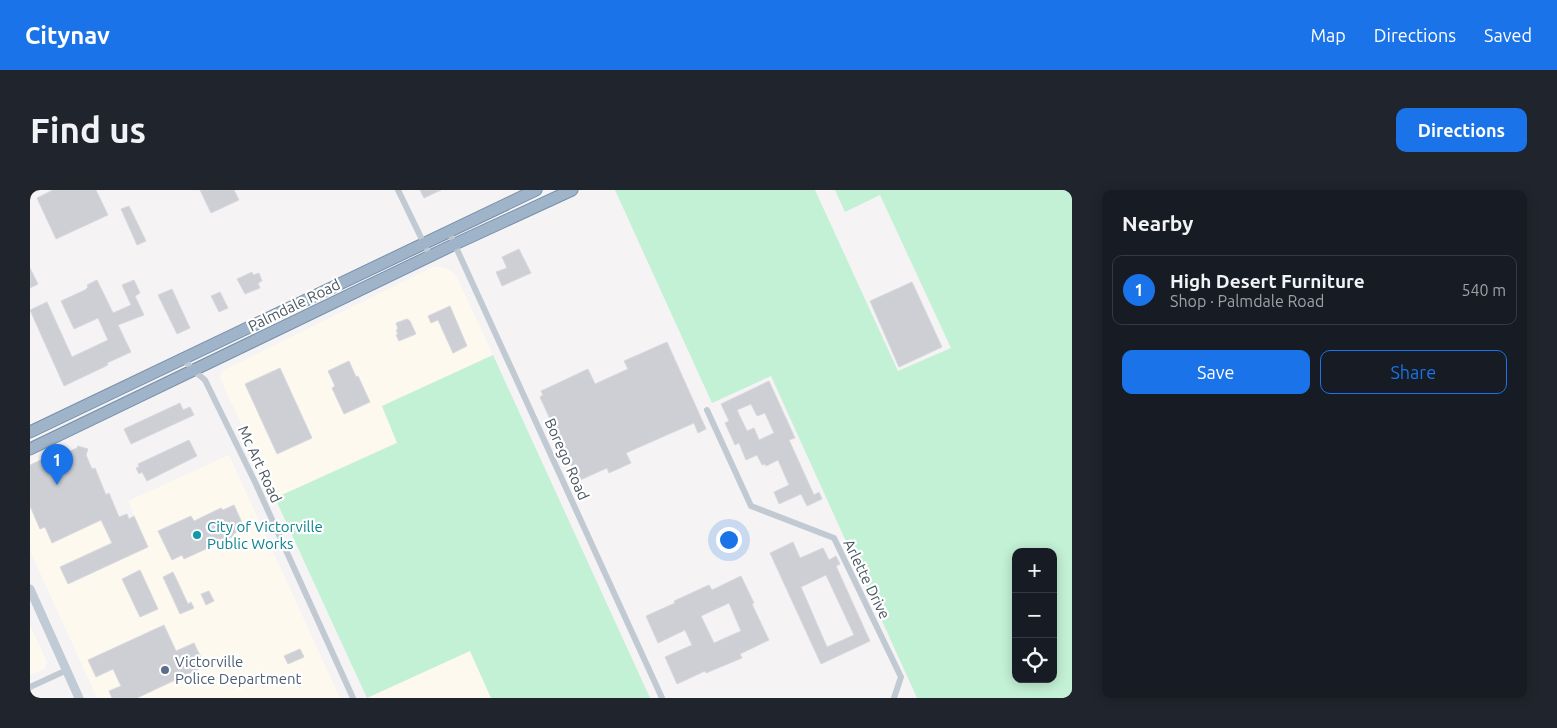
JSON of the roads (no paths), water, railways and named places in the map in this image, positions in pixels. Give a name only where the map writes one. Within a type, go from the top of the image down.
[{"type":"highway","name":"Palmdale Road","points":[[30,432],[536,190]]},
{"type":"highway","name":"Palmdale Road","points":[[30,449],[455,244],[572,190]]},
{"type":"main road","points":[[30,589],[79,698]]},
{"type":"street","points":[[398,190],[430,256]]},
{"type":"street","name":"Borego Road","points":[[449,232],[662,698]]},
{"type":"street","name":"Mc Art Road","points":[[183,358],[205,380],[236,443],[353,698]]},
{"type":"street","name":"Arlette Drive","points":[[707,410],[747,500],[752,506],[834,538],[901,677],[894,698]]},
{"type":"street","points":[[30,687],[67,670]]},
{"type":"place","name":"High Desert Furniture","points":[[57,485]]},
{"type":"place","name":"City of Victorville Public Works","points":[[197,535]]},
{"type":"place","name":"Victorville Police Department","points":[[165,670]]}]
